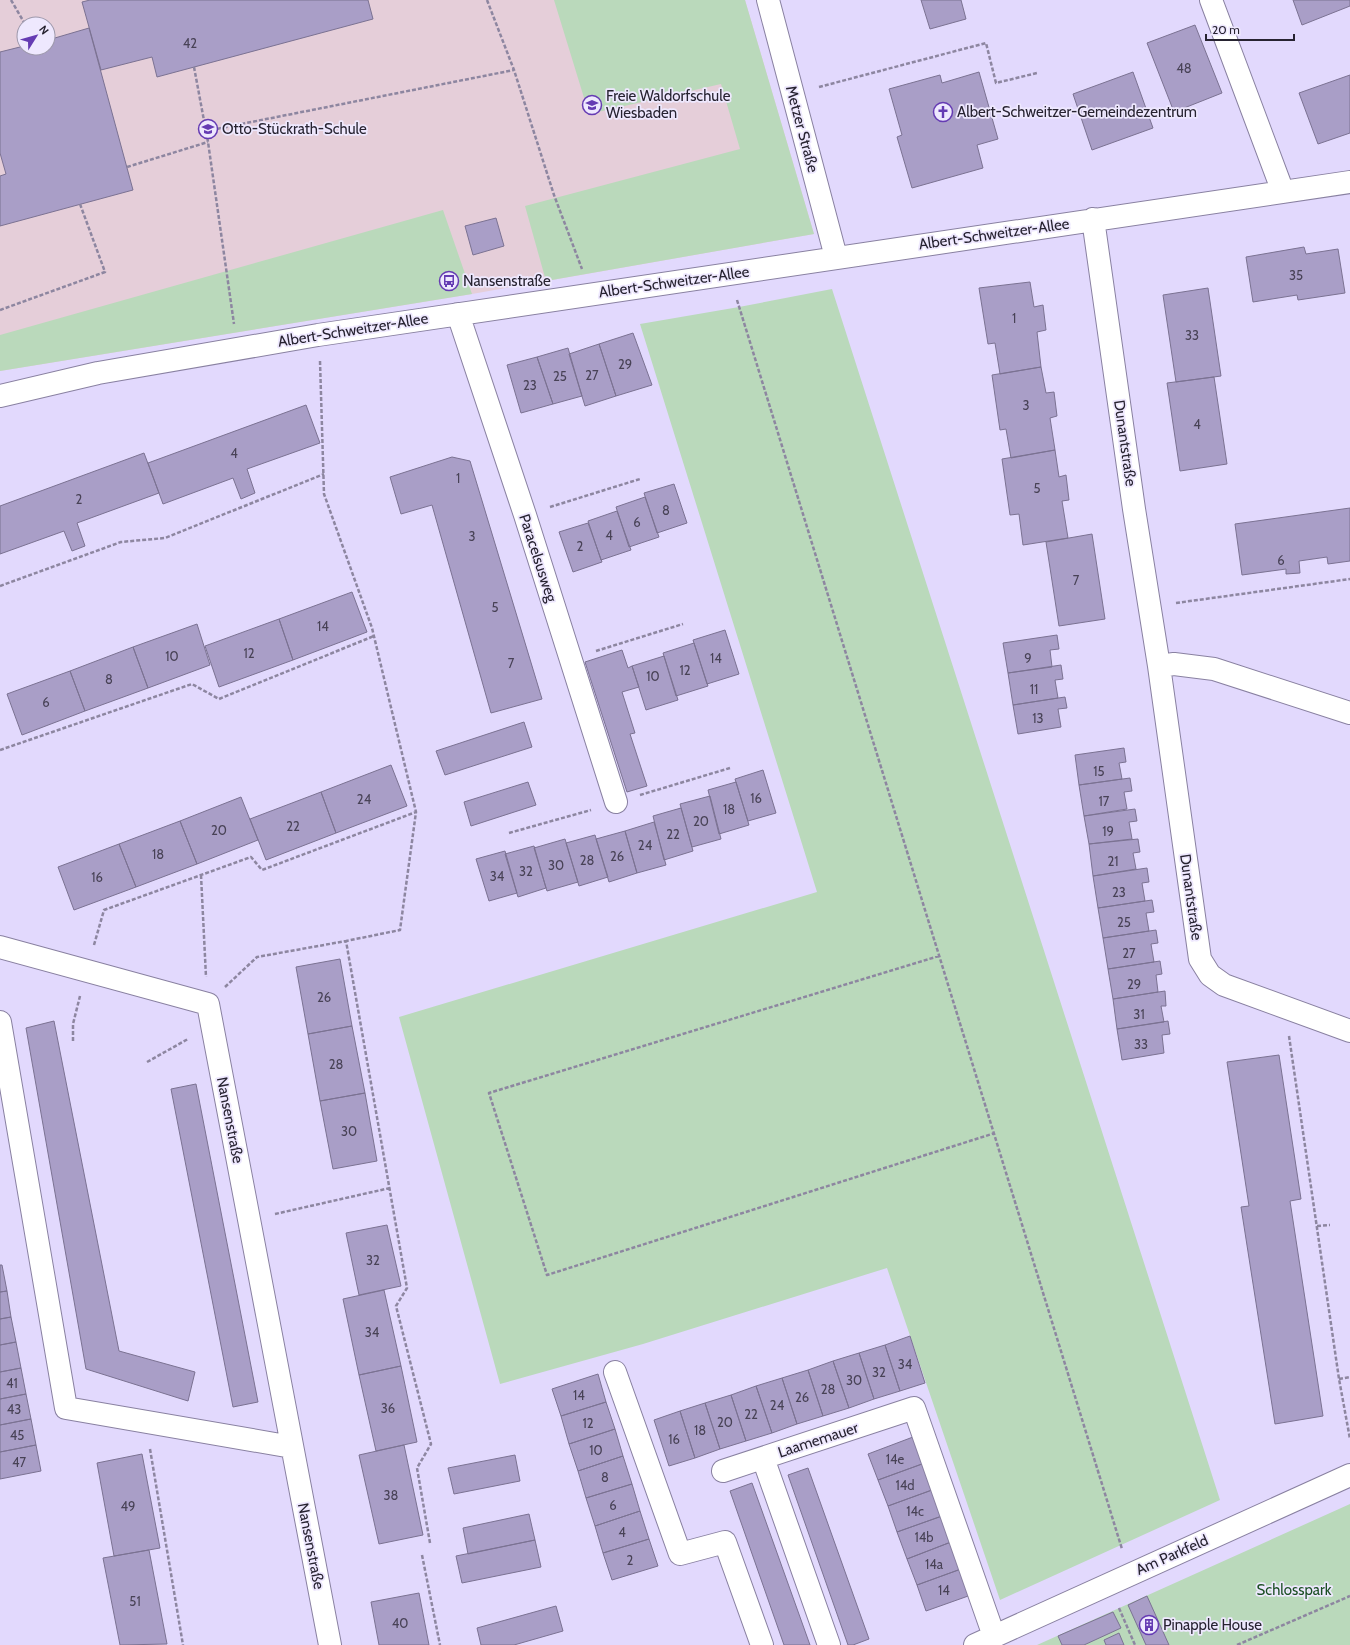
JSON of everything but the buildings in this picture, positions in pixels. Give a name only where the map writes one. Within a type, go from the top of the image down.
[{"type":"street","name":"Metzer Straße","points":[[768,0],[836,257]]},
{"type":"street","points":[[1211,0],[1283,192]]},
{"type":"street","name":"Albert-Schweitzer-Allee","points":[[0,396],[98,373],[164,360],[238,350],[318,335],[1350,182]]},
{"type":"street","name":"Dunantstraße","points":[[1093,219],[1159,666],[1200,959],[1210,976],[1224,985],[1285,1009],[1350,1031]]},
{"type":"street","name":"Paracelsusweg","points":[[458,314],[525,515],[616,802]]},
{"type":"street","points":[[1159,666],[1174,664],[1214,669],[1350,713]]},
{"type":"street","points":[[0,947],[208,1004]]},
{"type":"street","name":"Nansenstraße","points":[[208,1004],[330,1645]]},
{"type":"street","points":[[0,1022],[66,1408],[292,1447]]},
{"type":"street","points":[[615,1372],[680,1554],[724,1542],[762,1645]]},
{"type":"street","name":"Am Parkfeld","points":[[914,1408],[985,1641],[1350,1474]]},
{"type":"street","name":"Laamemauer","points":[[723,1471],[914,1408]]},
{"type":"street","points":[[763,1458],[829,1645]]},
{"type":"path","points":[[11,0],[20,16]]},
{"type":"path","points":[[487,0],[514,70],[554,195],[591,294]]},
{"type":"path","points":[[793,94],[986,43],[996,83],[1037,73]]},
{"type":"path","points":[[194,67],[208,142],[238,350]]},
{"type":"path","points":[[206,131],[514,70]]},
{"type":"path","points":[[127,167],[208,142]]},
{"type":"path","points":[[0,310],[105,272],[80,204]]},
{"type":"path","points":[[730,273],[939,956],[1131,1574]]},
{"type":"path","points":[[208,1004],[257,957],[400,930],[416,812],[374,636],[324,494],[318,335]]},
{"type":"path","points":[[0,586],[121,542],[165,538],[324,474]]},
{"type":"path","points":[[525,515],[640,479]]},
{"type":"path","points":[[1149,606],[1350,579]]},
{"type":"path","points":[[570,658],[683,624]]},
{"type":"path","points":[[0,750],[192,684],[219,699],[374,636]]},
{"type":"path","points":[[509,833],[730,768]]},
{"type":"path","points":[[73,1041],[73,1024],[86,971],[104,910],[251,857],[262,870],[416,812]]},
{"type":"path","points":[[201,875],[208,1004]]},
{"type":"path","points":[[346,941],[407,1288],[396,1306],[431,1444],[417,1468],[430,1543]]},
{"type":"path","points":[[939,956],[489,1093],[547,1275],[995,1133]]},
{"type":"path","points":[[1285,1009],[1339,1379],[1350,1439]]},
{"type":"path","points":[[147,1062],[185,1039]]},
{"type":"path","points":[[249,1220],[390,1188]]},
{"type":"path","points":[[1317,1226],[1330,1225]]},
{"type":"path","points":[[1339,1379],[1350,1377]]},
{"type":"path","points":[[145,1421],[183,1645]]},
{"type":"path","points":[[422,1555],[440,1645]]},
{"type":"path","points":[[1108,1584],[1135,1645]]},
{"type":"path","points":[[1237,1645],[1350,1596]]},
{"type":"shaded area","points":[[0,0],[745,0],[814,234],[472,294],[0,371]]},
{"type":"green space","points":[[554,0],[745,0],[814,234],[546,281],[525,206],[740,149],[721,84],[589,114]]},
{"type":"green space","points":[[443,210],[472,294],[0,371],[0,335]]},
{"type":"green space","points":[[832,289],[1220,1500],[1000,1600],[887,1268],[643,1344],[500,1384],[399,1017],[817,892],[640,324]]},
{"type":"green space","name":"Schlosspark","points":[[1350,1504],[1350,1645],[1037,1645]]},
{"type":"place","name":"Freie Waldorfschule Wiesbaden","points":[[592,105]]},
{"type":"place","name":"Albert-Schweitzer-Gemeindezentrum","points":[[943,112]]},
{"type":"place","name":"Otto-Stückrath-Schule","points":[[208,129]]},
{"type":"place","name":"Nansenstraße","points":[[449,281]]},
{"type":"place","name":"Pinapple House","points":[[1149,1625]]}]
